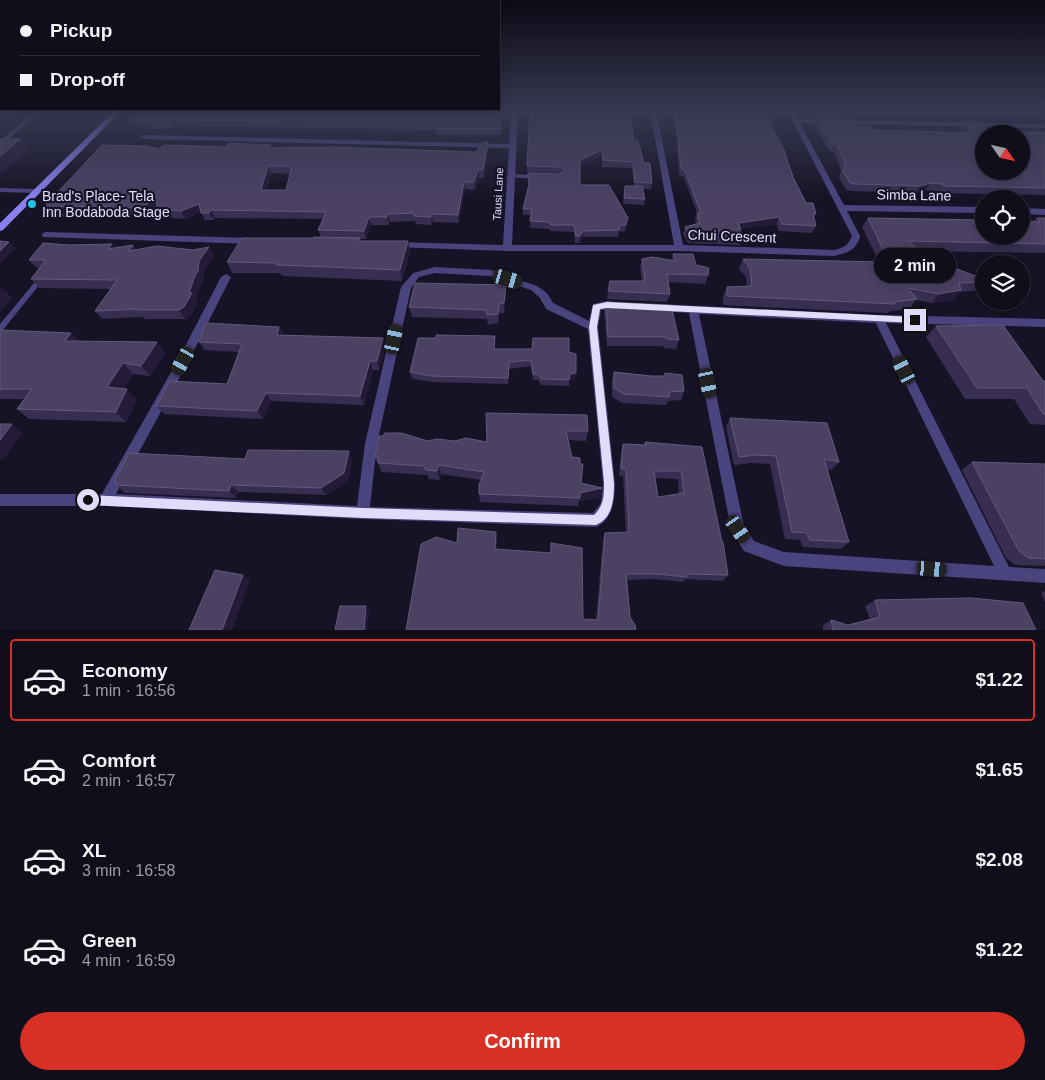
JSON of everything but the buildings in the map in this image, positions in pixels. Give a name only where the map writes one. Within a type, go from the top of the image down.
[{"type":"street","points":[[0,228],[89,139]]},
{"type":"street","points":[[242,139],[512,146]]},
{"type":"street","name":"Tausi Lane","points":[[507,248],[513,139]]},
{"type":"street","name":"Chui Crescent","points":[[659,139],[679,248],[834,253],[847,250],[855,243],[856,236],[843,208]]},
{"type":"street","points":[[806,139],[843,208]]},
{"type":"street","points":[[0,190],[35,191]]},
{"type":"street","name":"Simba Lane","points":[[843,208],[975,210]]},
{"type":"street","points":[[1030,211],[1045,212]]},
{"type":"street","points":[[46,235],[266,241]]},
{"type":"street","points":[[386,244],[507,248],[679,248]]},
{"type":"street","points":[[363,513],[371,444],[406,287],[416,275],[435,270],[491,273],[534,288],[544,296],[549,306],[593,327]]},
{"type":"street","points":[[106,500],[183,361],[226,277]]},
{"type":"street","points":[[0,500],[106,500],[363,513],[596,520],[604,512],[609,500],[609,483],[593,327],[596,308],[607,305],[632,307]]},
{"type":"street","points":[[650,308],[879,319],[1045,323]]},
{"type":"street","points":[[693,310],[738,529],[749,546],[784,559],[1045,576]]},
{"type":"street","points":[[879,319],[1005,574]]},
{"type":"lane","points":[[510,176],[544,177]]},
{"type":"lane","points":[[0,329],[41,278]]},
{"type":"place","name":"Brad's Place- Tela Inn Bodaboda Stage","points":[[32,204]]},
{"type":"route","points":[[88,500],[363,513],[596,520],[604,512],[609,500],[609,483],[593,327],[596,308],[607,305],[915,320]]}]
